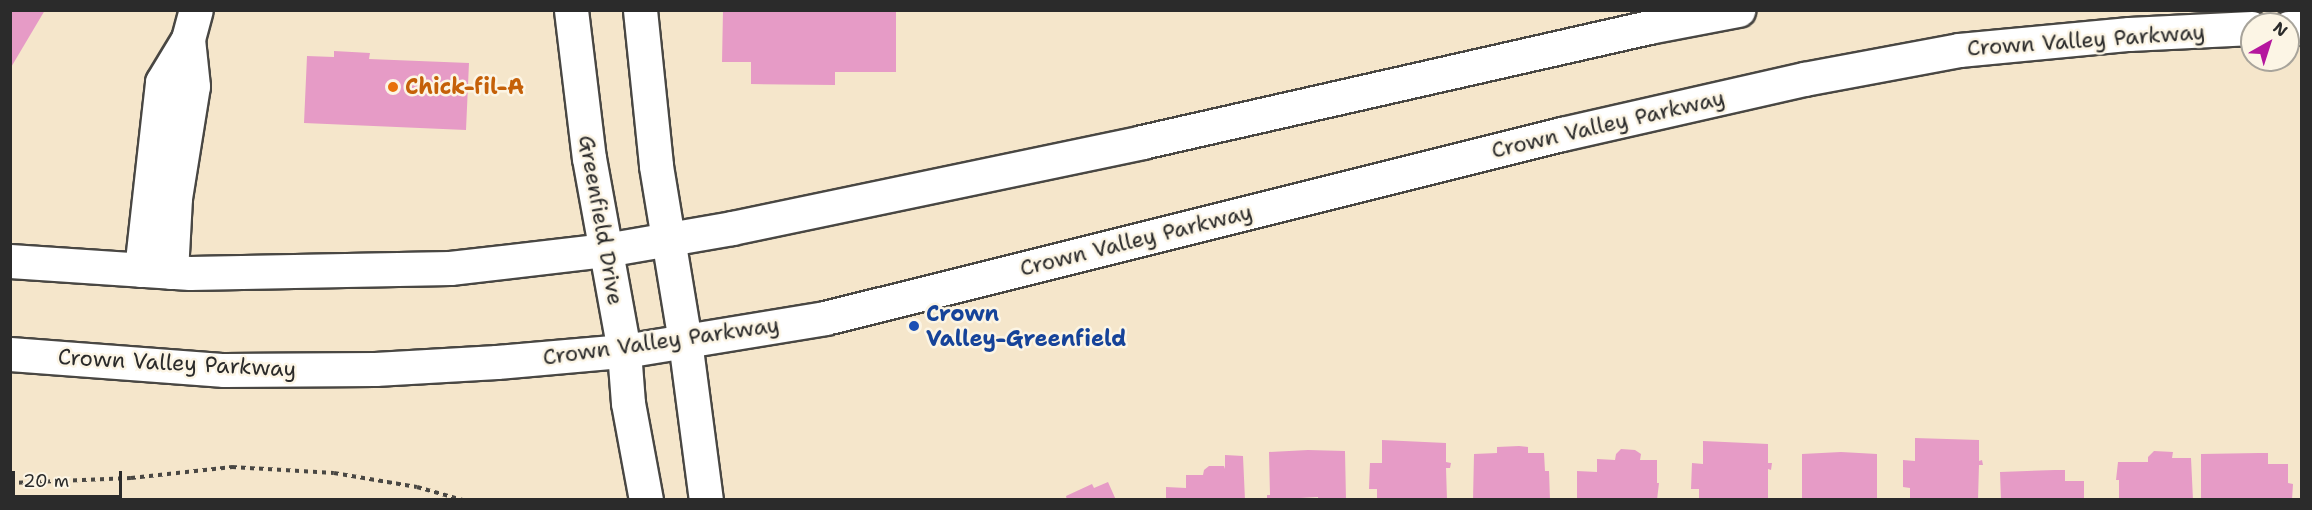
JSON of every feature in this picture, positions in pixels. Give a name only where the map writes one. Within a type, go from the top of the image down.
[{"type":"main road","name":"Greenfield Drive","points":[[571,10],[589,158],[624,351],[628,403],[646,500]]},
{"type":"main road","points":[[640,10],[667,239],[685,341],[706,500]]},
{"type":"main road","points":[[10,261],[156,271],[450,268],[606,250],[1142,142],[1649,27],[1738,10]]},
{"type":"main road","points":[[156,271],[175,198],[193,86],[192,25]]},
{"type":"main road","name":"Crown Valley Parkway","points":[[10,354],[224,370],[375,369],[497,362],[624,351],[825,318],[1562,134],[1804,79],[1959,50],[2129,34],[2240,29]]},
{"type":"path","points":[[10,483],[131,478],[232,467],[334,473],[417,487],[463,500]]},
{"type":"building","points":[[10,10],[45,10],[10,69]]},
{"type":"building","points":[[723,10],[896,10],[896,72],[835,72],[835,85],[751,84],[751,62],[722,62]]},
{"type":"building","points":[[334,51],[370,53],[369,59],[469,63],[466,130],[304,123],[307,56],[334,57]]},
{"type":"building","points":[[1915,438],[1979,440],[1979,461],[1982,460],[1983,465],[1979,465],[1978,500],[1910,500],[1910,488],[1903,487],[1903,460],[1915,461]]},
{"type":"building","points":[[1382,440],[1446,443],[1446,462],[1451,463],[1450,468],[1446,468],[1447,500],[1377,500],[1377,489],[1369,489],[1370,463],[1382,463]]},
{"type":"building","points":[[1703,441],[1768,444],[1768,463],[1772,463],[1771,470],[1768,469],[1768,500],[1699,500],[1699,489],[1691,489],[1692,463],[1703,464]]},
{"type":"building","points":[[1497,447],[1528,447],[1528,453],[1544,453],[1545,471],[1549,471],[1550,500],[1473,500],[1474,454],[1497,453]]},
{"type":"building","points":[[1621,449],[1635,450],[1641,454],[1640,460],[1657,460],[1657,483],[1659,483],[1657,500],[1577,500],[1577,471],[1597,472],[1597,459],[1615,460],[1616,454]]},
{"type":"building","points":[[1345,451],[1346,500],[1318,500],[1318,497],[1267,500],[1267,495],[1270,495],[1269,452]]},
{"type":"building","points":[[2154,451],[2173,452],[2172,458],[2191,458],[2193,500],[2119,500],[2119,480],[2116,480],[2118,462],[2148,462],[2148,457]]},
{"type":"building","points":[[1841,452],[1877,454],[1877,500],[1802,500],[1802,454]]},
{"type":"building","points":[[2268,453],[2268,464],[2288,464],[2288,483],[2293,484],[2292,500],[2201,500],[2201,454]]},
{"type":"building","points":[[1225,455],[1243,456],[1245,500],[1166,500],[1166,487],[1186,488],[1186,475],[1203,475],[1204,470],[1209,466],[1224,466],[1225,469]]},
{"type":"building","points":[[2065,470],[2065,481],[2084,481],[2084,500],[2001,500],[2000,472]]},
{"type":"building","points":[[1108,482],[1116,500],[1067,500],[1066,496],[1092,484],[1094,488]]},
{"type":"place","name":"Chick-fil-A","points":[[393,87]]},
{"type":"place","name":"Crown Valley-Greenfield","points":[[914,326]]}]
